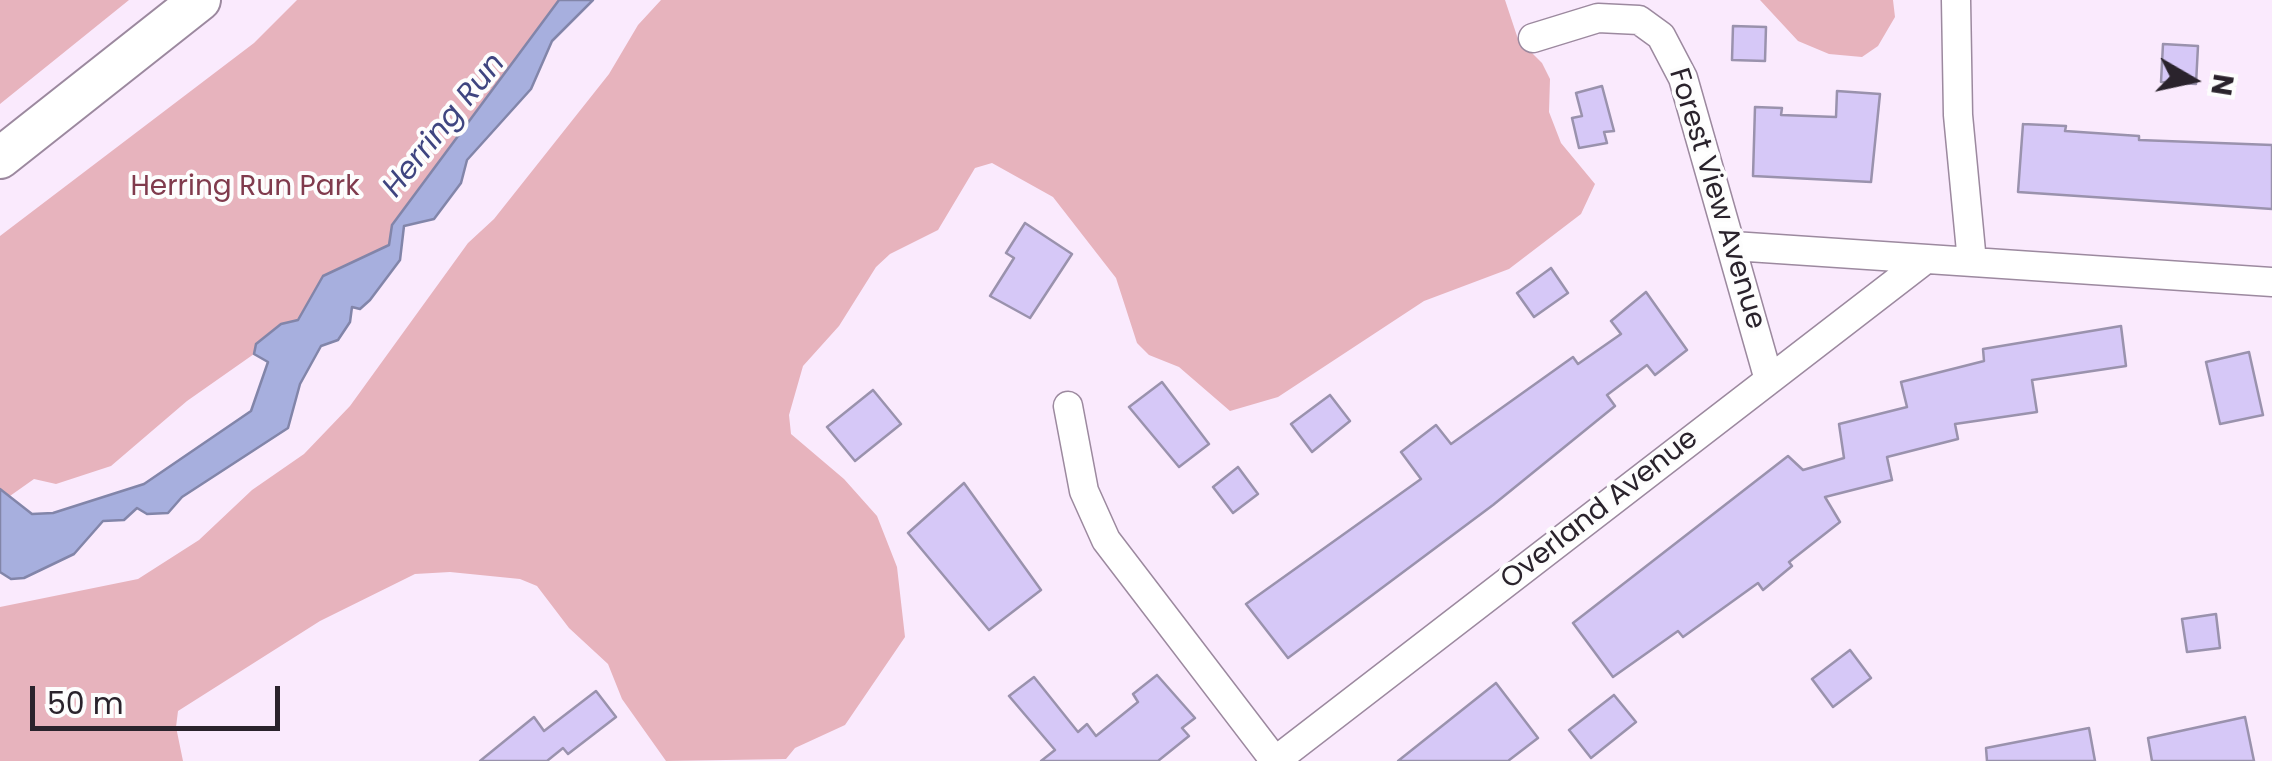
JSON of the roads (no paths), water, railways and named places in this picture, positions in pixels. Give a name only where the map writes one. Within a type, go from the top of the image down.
[{"type":"main road","points":[[0,158],[191,7]]},
{"type":"street","points":[[1956,0],[1958,115],[1972,262]]},
{"type":"street","name":"Forest View Avenue","points":[[1533,38],[1598,18],[1639,20],[1661,36],[1683,78],[1769,380]]},
{"type":"street","points":[[1733,246],[2272,282]]},
{"type":"street","name":"Overland Avenue","points":[[1275,761],[1926,260]]},
{"type":"street","points":[[1068,406],[1084,491],[1106,540],[1275,761]]},
{"type":"water","name":"Herring Run","points":[[559,0],[593,0],[552,41],[531,89],[467,160],[461,183],[434,219],[404,226],[400,260],[370,300],[360,309],[352,307],[350,322],[338,340],[321,346],[300,384],[288,428],[182,497],[168,513],[147,514],[137,508],[124,520],[103,521],[74,554],[24,578],[11,579],[0,572],[0,489],[32,514],[53,513],[144,484],[251,411],[268,362],[254,354],[256,344],[281,324],[298,320],[323,276],[389,245],[392,225]]},
{"type":"park label","name":"Herring Run Park","points":[[245,188]]}]
